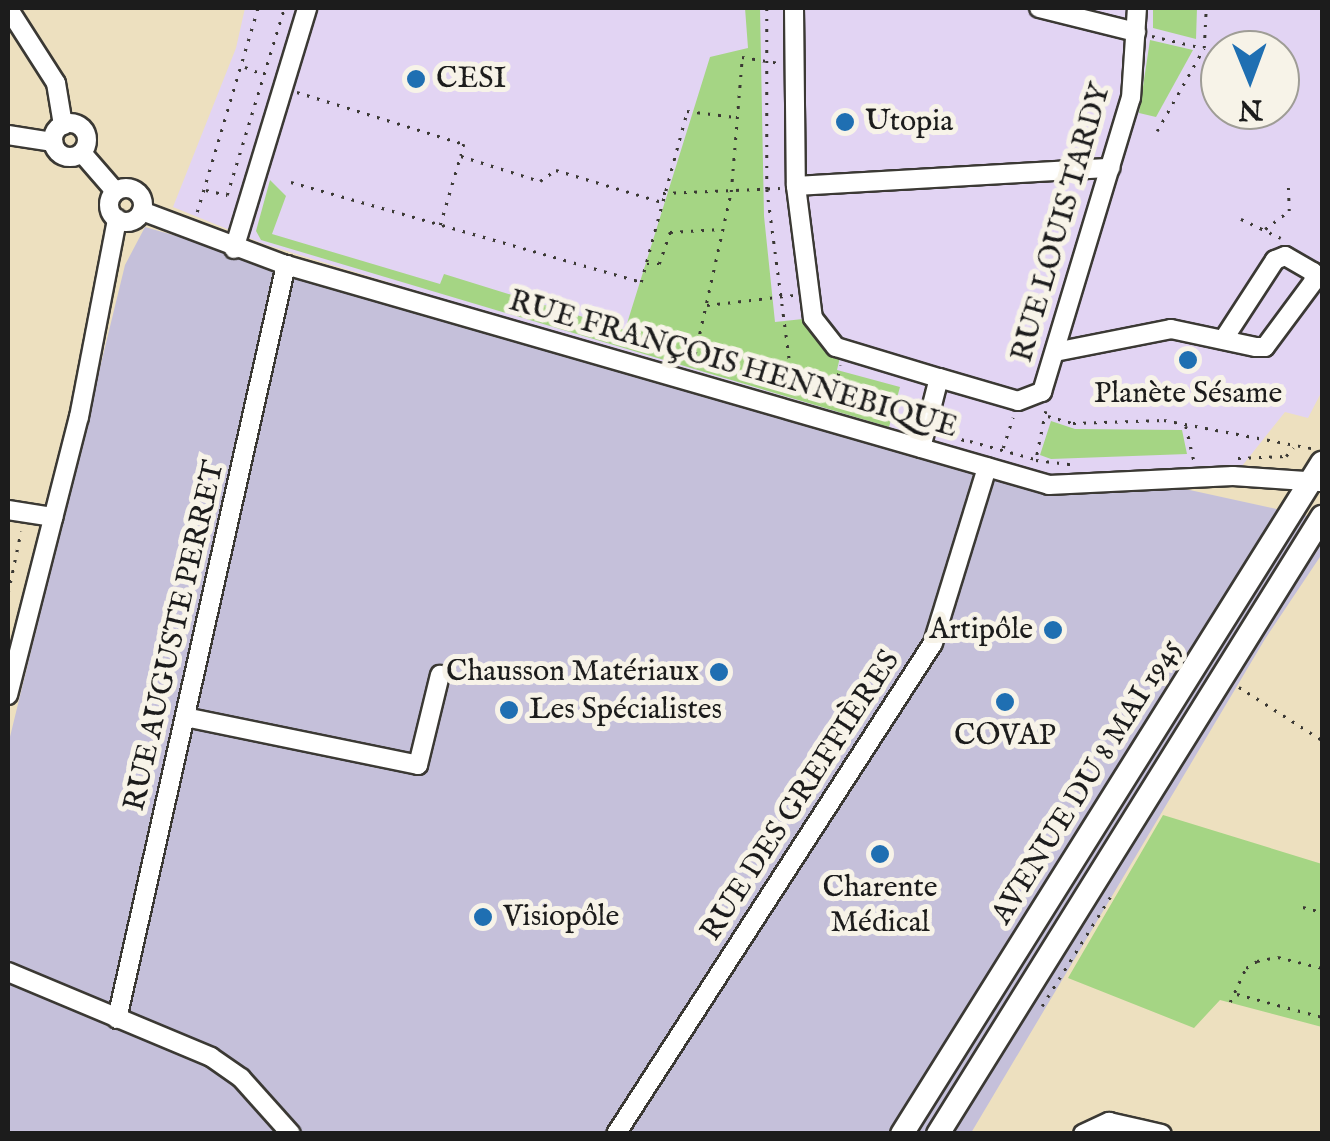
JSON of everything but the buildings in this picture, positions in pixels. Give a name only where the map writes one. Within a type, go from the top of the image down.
[{"type":"main road","name":"AVENUE DU 8 MAI 1945","points":[[902,1134],[1319,475]]},
{"type":"main road","name":"AVENUE DU 8 MAI 1945","points":[[938,1134],[1322,517]]},
{"type":"street","points":[[8,8],[56,83],[63,125],[54,142]]},
{"type":"street","points":[[234,249],[308,8]]},
{"type":"street","points":[[794,8],[790,66],[805,293],[820,335],[846,350]]},
{"type":"street","points":[[1040,8],[1136,32]]},
{"type":"street","name":"RUE LOUIS TARDY","points":[[846,350],[1018,400],[1039,397],[1131,98],[1137,8]]},
{"type":"street","points":[[63,125],[83,129],[82,153],[115,192]]},
{"type":"street","points":[[8,136],[54,142],[67,157],[82,153]]},
{"type":"street","points":[[796,186],[1110,168]]},
{"type":"street","points":[[115,192],[136,191],[142,210],[132,221],[117,219]]},
{"type":"street","points":[[8,696],[53,517],[117,219],[109,206],[115,192]]},
{"type":"street","name":"RUE FRANÇOIS HENNEBIQUE","points":[[142,210],[234,249],[286,266],[1049,485],[1319,475]]},
{"type":"street","points":[[1055,352],[1171,329],[1222,340],[1265,347],[1314,282],[1314,272],[1284,256],[1275,260],[1222,340]]},
{"type":"street","name":"RUE AUGUSTE PERRET","points":[[117,1020],[286,266]]},
{"type":"street","points":[[922,448],[939,378]]},
{"type":"street","name":"RUE DES GREFFIÈRES","points":[[616,1134],[933,643],[987,468]]},
{"type":"street","points":[[16,511],[53,517]]},
{"type":"street","points":[[185,717],[418,766],[440,675]]},
{"type":"street","points":[[8,972],[211,1057],[242,1078],[292,1134]]},
{"type":"street","points":[[1083,1134],[1109,1122],[1162,1134]]},
{"type":"path","points":[[195,217],[258,8]]},
{"type":"path","points":[[204,190],[227,195],[284,8]]},
{"type":"path","points":[[1136,32],[1200,47]]},
{"type":"path","points":[[1157,131],[1200,55]]},
{"type":"path","points":[[790,66],[742,56],[730,192],[695,354],[686,359],[793,386]]},
{"type":"path","points":[[243,66],[262,74]]},
{"type":"path","points":[[297,92],[464,144],[440,225]]},
{"type":"path","points":[[291,182],[641,282],[687,112],[736,117]]},
{"type":"path","points":[[460,156],[540,181],[556,170],[661,201]]},
{"type":"path","points":[[1264,230],[1289,211],[1288,183]]},
{"type":"path","points":[[663,193],[796,186]]},
{"type":"path","points":[[646,264],[659,264],[670,232],[722,229]]},
{"type":"path","points":[[706,306],[805,293]]},
{"type":"path","points":[[832,398],[846,350]]},
{"type":"path","points":[[1039,397],[1048,416],[1036,460],[1074,465]]},
{"type":"path","points":[[1002,450],[1015,411]]},
{"type":"path","points":[[1048,416],[1073,424],[1186,424],[1293,448],[1322,448]]},
{"type":"path","points":[[1174,461],[1194,460],[1186,424]]},
{"type":"path","points":[[927,426],[967,441]]},
{"type":"path","points":[[1231,458],[1286,456],[1293,448]]},
{"type":"path","points":[[8,593],[16,511]]},
{"type":"path","points":[[1222,676],[1322,740]]},
{"type":"path","points":[[1304,906],[1322,912]]},
{"type":"path","points":[[1230,1002],[1246,968],[1257,961],[1278,957],[1322,968]]},
{"type":"path","points":[[1234,994],[1322,1017]]},
{"type":"shaded area","points":[[245,8],[1322,8],[1322,391],[1308,418],[1285,412],[1242,466],[1049,485],[264,244],[173,207],[236,48]]},
{"type":"shaded area","points":[[145,227],[1049,485],[1144,480],[1322,519],[1322,554],[1265,639],[971,1133],[8,1134],[8,745],[125,265]]},
{"type":"green space","points":[[745,8],[760,8],[764,216],[775,322],[803,319],[819,343],[840,357],[837,370],[900,387],[889,427],[261,240],[256,231],[270,180],[286,196],[272,234],[440,284],[444,274],[625,330],[710,57],[748,48]]},
{"type":"green space","points":[[1153,8],[1197,8],[1196,39],[1153,28]]},
{"type":"green space","points":[[1150,40],[1193,50],[1156,117],[1139,113]]},
{"type":"green space","points":[[1051,421],[1075,429],[1182,430],[1187,454],[1051,459],[1040,455]]},
{"type":"green space","points":[[1163,815],[1322,864],[1322,1027],[1220,1000],[1194,1028],[1068,978]]},
{"type":"place","name":"CESI","points":[[416,79]]},
{"type":"place","name":"Utopia","points":[[845,122]]},
{"type":"place","name":"Planète Sésame","points":[[1188,360]]},
{"type":"place","name":"Artipôle","points":[[1053,630]]},
{"type":"place","name":"Chausson Matériaux","points":[[719,672]]},
{"type":"place","name":"COVAP","points":[[1005,702]]},
{"type":"place","name":"Les Spécialistes","points":[[509,710]]},
{"type":"place","name":"Charente Médical","points":[[880,854]]},
{"type":"place","name":"Visiopôle","points":[[483,917]]}]
